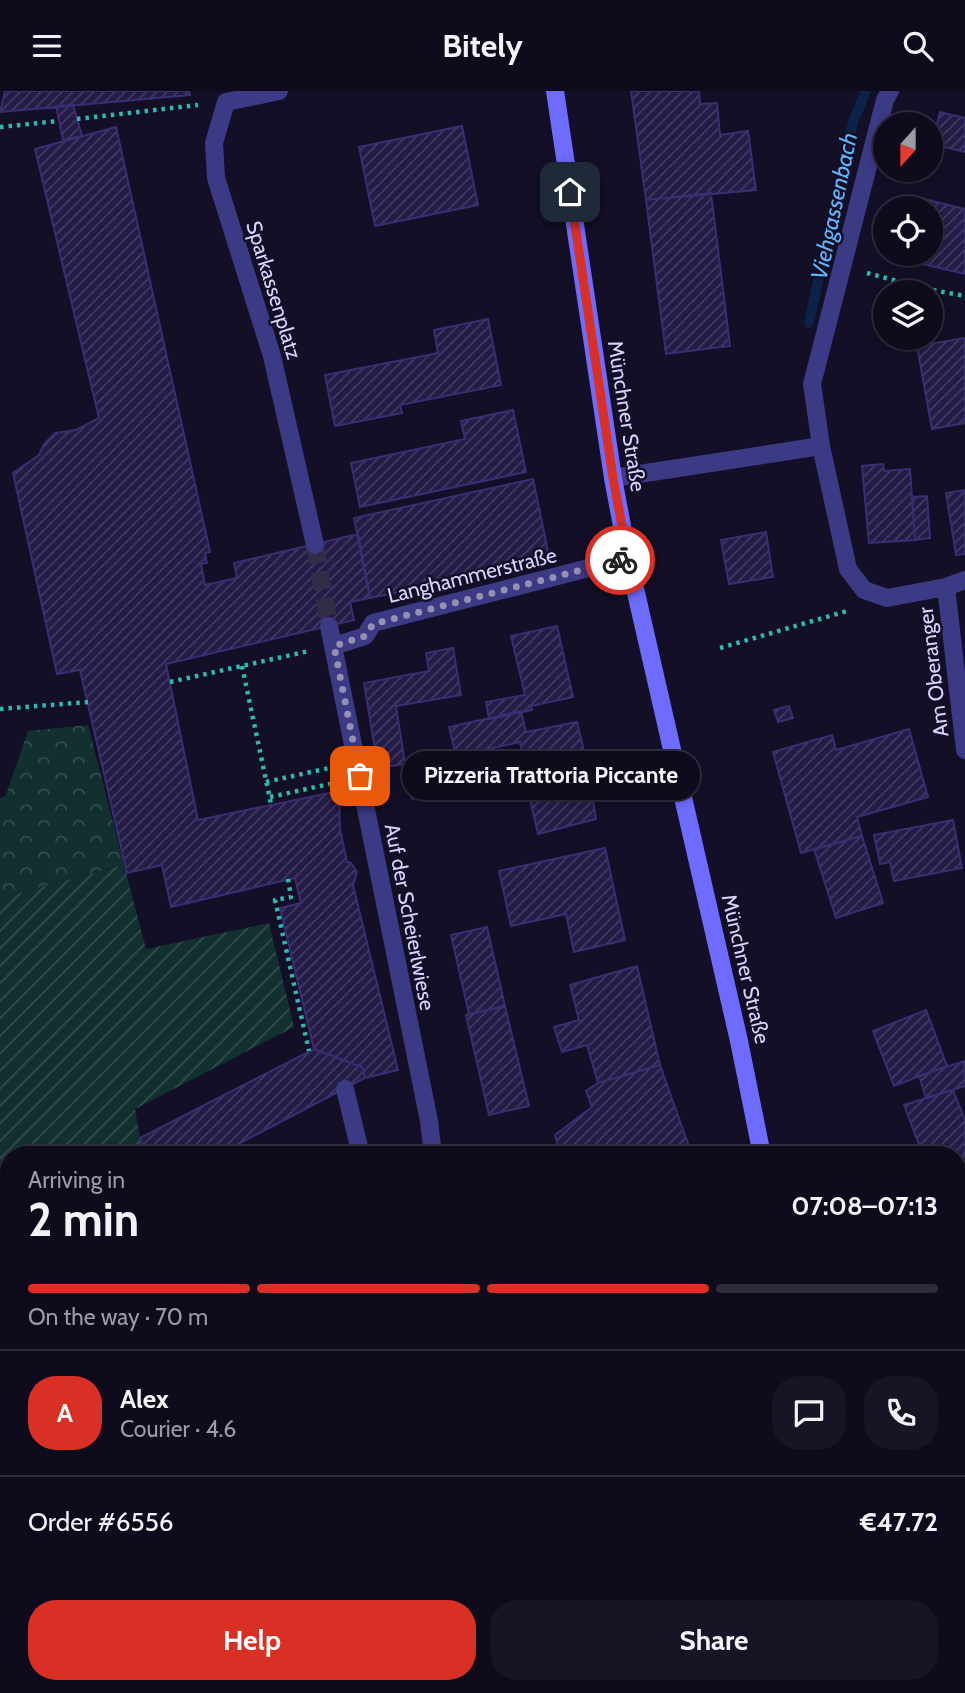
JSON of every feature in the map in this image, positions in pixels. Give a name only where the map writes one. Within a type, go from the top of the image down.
[{"type":"main road","name":"Münchner Straße","points":[[555,91],[613,478],[628,558],[734,1016],[760,1146]]},
{"type":"street","points":[[234,98],[279,91]]},
{"type":"street","points":[[890,91],[885,100],[812,384],[821,446],[848,569],[864,590],[887,598],[946,587],[965,580]]},
{"type":"street","name":"Sparkassenplatz","points":[[234,98],[214,143],[216,178],[272,356],[314,545]]},
{"type":"street","points":[[613,478],[821,446]]},
{"type":"street","name":"Langhammerstraße","points":[[334,646],[365,636],[373,624],[628,558]]},
{"type":"street","name":"Am Oberanger","points":[[946,587],[965,750]]},
{"type":"street","points":[[328,625],[334,646]]},
{"type":"street","name":"Auf der Scheierlwiese","points":[[334,646],[432,1146]]},
{"type":"street","points":[[345,1089],[359,1146]]},
{"type":"path","points":[[77,118],[234,98]]},
{"type":"path","points":[[0,127],[58,121]]},
{"type":"path","points":[[843,266],[927,289],[965,296]]},
{"type":"path","points":[[720,648],[852,609],[864,590]]},
{"type":"path","points":[[170,682],[334,646]]},
{"type":"path","points":[[242,666],[271,804]]},
{"type":"path","points":[[0,709],[88,702]]},
{"type":"path","points":[[266,782],[320,770]]},
{"type":"path","points":[[270,797],[342,781]]},
{"type":"path","points":[[288,879],[291,897],[275,900],[310,1051]]},
{"type":"green space","points":[[88,725],[124,865],[0,898],[0,799],[6,795],[28,731]]},
{"type":"green space","points":[[124,865],[146,949],[269,923],[294,1027],[135,1109],[141,1146],[0,1146],[0,898]]},
{"type":"building","points":[[5,91],[189,91],[190,95],[0,112]]},
{"type":"building","points":[[631,91],[699,91],[700,104],[717,103],[720,135],[748,131],[756,190],[646,200]]},
{"type":"building","points":[[73,105],[82,136],[63,140],[56,106]]},
{"type":"building","points":[[943,113],[965,118],[965,152],[943,147]]},
{"type":"building","points":[[462,126],[478,205],[375,226],[359,147]]},
{"type":"building","points":[[116,127],[210,552],[205,553],[207,563],[201,564],[205,585],[237,578],[234,563],[358,534],[370,598],[350,602],[354,620],[166,664],[198,820],[339,791],[340,829],[347,862],[351,863],[357,872],[353,885],[398,1070],[365,1078],[362,1067],[314,1049],[280,908],[301,903],[295,878],[171,907],[162,865],[127,873],[80,670],[57,674],[13,473],[39,455],[44,444],[55,433],[76,430],[99,418],[35,149]]},
{"type":"building","points":[[711,193],[730,346],[666,354],[646,200]]},
{"type":"building","points":[[943,204],[965,209],[965,274],[931,266],[943,266]]},
{"type":"building","points":[[488,319],[501,385],[400,405],[402,413],[335,426],[325,375],[438,353],[434,330]]},
{"type":"building","points":[[965,338],[965,423],[932,429],[918,350],[943,350],[943,342]]},
{"type":"building","points":[[513,410],[526,472],[360,507],[351,463],[465,439],[461,421]]},
{"type":"building","points":[[883,464],[884,471],[910,469],[915,540],[869,543],[862,466]]},
{"type":"building","points":[[533,479],[550,561],[370,598],[354,518]]},
{"type":"building","points":[[965,490],[965,554],[956,555],[946,493]]},
{"type":"building","points":[[927,496],[930,538],[915,540],[912,497]]},
{"type":"building","points":[[766,532],[773,577],[729,584],[721,540]]},
{"type":"building","points":[[557,626],[573,697],[531,706],[532,710],[489,719],[486,702],[525,695],[511,636]]},
{"type":"building","points":[[453,648],[461,695],[396,706],[405,764],[378,768],[364,683],[429,671],[426,653]]},
{"type":"building","points":[[789,706],[793,718],[778,722],[774,710]]},
{"type":"building","points":[[521,711],[526,732],[577,722],[586,760],[454,791],[450,773],[511,760],[509,754],[522,751],[520,742],[456,756],[449,727]]},
{"type":"building","points":[[909,729],[928,797],[857,817],[862,836],[801,853],[773,752],[832,735],[836,750]]},
{"type":"building","points":[[586,760],[596,819],[538,834],[524,773]]},
{"type":"building","points":[[433,763],[440,792],[412,799],[404,770]]},
{"type":"building","points":[[953,820],[962,868],[894,881],[890,862],[880,864],[874,835]]},
{"type":"building","points":[[862,836],[883,903],[836,918],[814,849]]},
{"type":"building","points":[[605,848],[625,940],[574,952],[566,914],[511,926],[499,871]]},
{"type":"building","points":[[487,927],[505,1006],[469,1014],[451,935]]},
{"type":"building","points":[[637,966],[660,1065],[598,1083],[587,1045],[562,1052],[554,1027],[579,1020],[570,985]]},
{"type":"building","points":[[505,1006],[529,1106],[489,1115],[466,1015]]},
{"type":"building","points":[[926,1010],[947,1066],[894,1086],[873,1031]]},
{"type":"building","points":[[314,1049],[362,1067],[365,1078],[234,1146],[142,1146],[140,1138]]},
{"type":"building","points":[[964,1061],[965,1086],[926,1098],[919,1076]]},
{"type":"building","points":[[660,1065],[689,1146],[558,1146],[555,1135],[592,1107],[586,1091],[598,1083]]},
{"type":"building","points":[[953,1090],[965,1120],[965,1146],[920,1146],[904,1105]]},
{"type":"waterway","name":"Viehgassenbach","points":[[809,323],[853,122],[866,91]]},
{"type":"tunnel","points":[[315,545],[329,626]]},
{"type":"way so far","points":[[360,776],[334,646],[365,636],[373,624],[620,560]]},
{"type":"place","name":"Pizzeria Trattoria Piccante","points":[[360,776]]},
{"type":"route","points":[[570,192],[613,478],[628,558],[620,560]]}]
